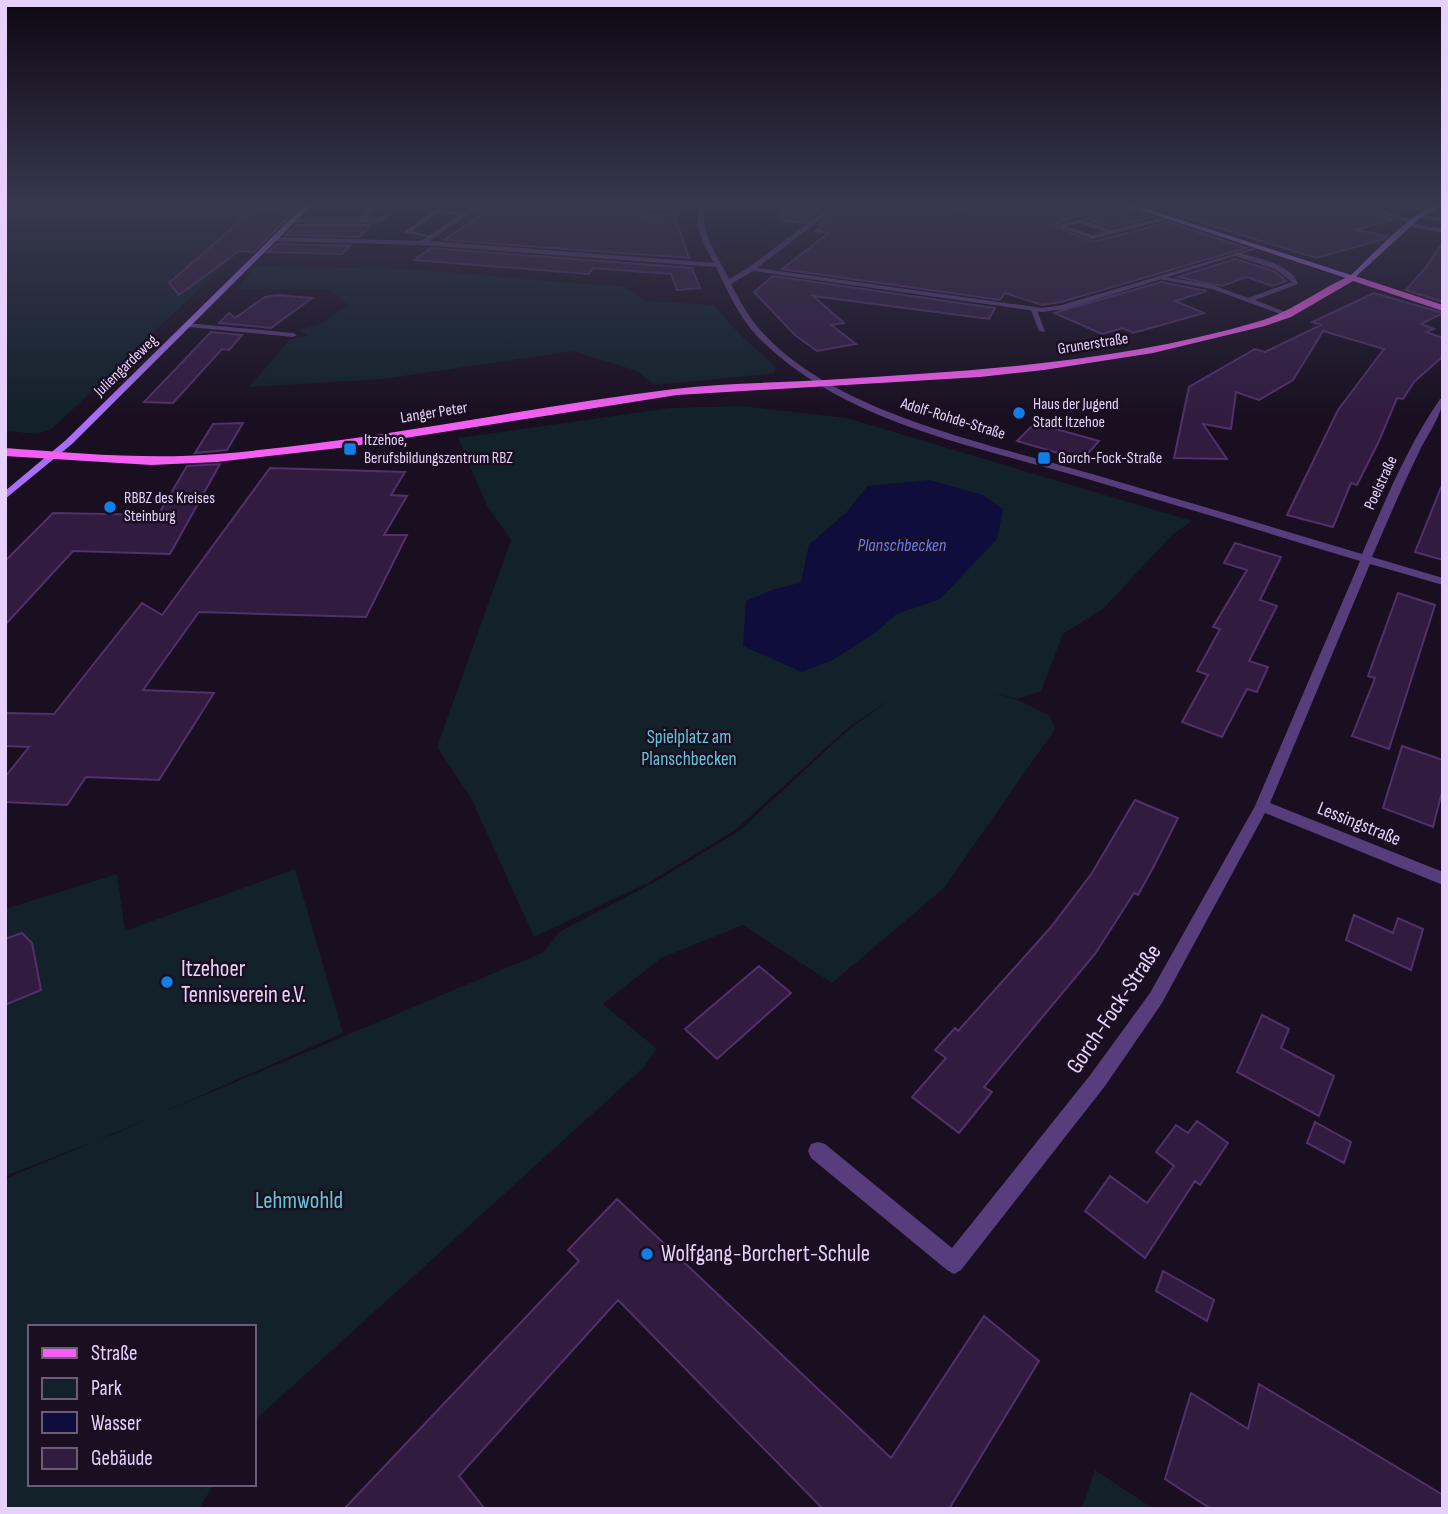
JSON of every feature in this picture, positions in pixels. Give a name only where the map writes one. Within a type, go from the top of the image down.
[{"type":"main road","points":[[1352,278],[1443,308]]},
{"type":"main road","name":"Grunerstraße","points":[[824,383],[980,374],[1088,361],[1199,340],[1288,314],[1352,278]]},
{"type":"main road","name":"Langer Peter","points":[[5,452],[151,461],[217,458],[348,443],[635,397],[824,383]]},
{"type":"street","name":"Juliengardeweg","points":[[5,496],[55,456],[239,275]]},
{"type":"street","name":"Adolf-Rohde-Straße","points":[[723,275],[743,314],[762,337],[824,383],[873,409],[904,421],[1443,582]]},
{"type":"street","points":[[727,283],[742,275]]},
{"type":"street","points":[[791,275],[1034,310],[1063,307],[1169,275]]},
{"type":"street","points":[[1342,275],[1352,278],[1356,275]]},
{"type":"street","points":[[189,326],[293,335]]},
{"type":"street","name":"Poelstraße","points":[[1366,559],[1406,467],[1443,401]]},
{"type":"street","points":[[1429,422],[1443,426]]},
{"type":"street","name":"Gorch-Fock-Straße","points":[[818,1151],[954,1262],[1097,1080],[1156,998],[1262,806],[1366,559]]},
{"type":"street","name":"Lessingstraße","points":[[1262,806],[1443,879]]},
{"type":"lane","points":[[1249,300],[1296,283],[1287,275]]},
{"type":"lane","points":[[1158,278],[1213,287],[1288,314]]},
{"type":"lane","points":[[1034,310],[1043,331]]},
{"type":"green space","points":[[5,275],[215,275],[53,428],[38,434],[5,431]]},
{"type":"green space","points":[[249,275],[475,275],[625,287],[647,301],[714,305],[739,334],[776,367],[774,373],[654,385],[637,371],[573,351],[383,379],[249,387],[290,339],[307,336],[299,330],[321,324],[348,305],[329,289],[239,289]]},
{"type":"green space","points":[[742,406],[847,418],[1192,521],[1172,535],[1104,608],[1063,634],[1041,691],[1018,699],[990,692],[1018,700],[1050,716],[1055,729],[944,888],[832,983],[743,925],[661,958],[603,1004],[657,1049],[643,1068],[256,1419],[256,1325],[28,1325],[28,1486],[213,1486],[199,1509],[5,1509],[5,1179],[544,952],[559,932],[658,880],[739,831],[849,729],[894,697],[848,728],[735,830],[650,882],[534,937],[471,798],[437,747],[511,540],[487,506],[458,438],[670,408]],"holes":[[[868,486],[978,558],[940,599],[896,614],[876,632],[832,660],[802,671],[772,590],[801,583],[809,545],[847,512]]]},
{"type":"green space","name":"Itzehoer Tennisverein e.V.","points":[[295,869],[343,1033],[116,1133],[5,1176],[5,909],[117,874],[125,931]]},
{"type":"green space","points":[[1095,1470],[1154,1509],[1082,1509]]},
{"type":"water","name":"Planschbecken","points":[[929,480],[983,495],[1003,509],[997,539],[940,599],[896,614],[876,632],[832,660],[802,672],[743,646],[746,601],[772,590],[801,583],[809,545],[847,512],[868,486]]},
{"type":"building","points":[[179,275],[207,275],[179,295],[169,283]]},
{"type":"building","points":[[671,275],[695,275],[700,288],[677,290]]},
{"type":"building","points":[[822,275],[1155,275],[1061,302],[1042,305],[1005,293],[1000,300]]},
{"type":"building","points":[[1185,275],[1278,275],[1286,281],[1273,286],[1247,277],[1222,286],[1178,277]]},
{"type":"building","points":[[1419,275],[1443,275],[1443,302],[1406,290]]},
{"type":"building","points":[[773,276],[995,308],[989,319],[813,296],[844,323],[831,325],[856,344],[817,351],[795,335],[754,292]]},
{"type":"building","points":[[1161,282],[1207,291],[1175,301],[1204,313],[1133,333],[1123,328],[1102,334],[1054,313]]},
{"type":"building","points":[[1374,293],[1443,313],[1421,324],[1434,329],[1426,332],[1443,338],[1443,356],[1414,382],[1403,399],[1397,398],[1357,485],[1351,483],[1333,527],[1287,515],[1338,410],[1384,349],[1323,331],[1293,380],[1259,400],[1236,392],[1231,429],[1203,424],[1227,459],[1174,458],[1189,387],[1255,349],[1265,352],[1321,325],[1312,322]]},
{"type":"building","points":[[278,295],[312,298],[271,328],[219,323],[229,313],[235,318],[265,297]]},
{"type":"building","points":[[211,332],[242,335],[229,350],[222,349],[173,403],[144,402]]},
{"type":"building","points":[[243,423],[227,450],[195,453],[213,424]]},
{"type":"building","points":[[1035,423],[1099,441],[1082,460],[1017,441]]},
{"type":"building","points":[[220,464],[170,554],[73,551],[5,625],[5,561],[53,513],[158,515],[187,466]]},
{"type":"building","points":[[270,468],[405,472],[391,495],[407,496],[384,535],[407,535],[366,617],[199,612],[143,690],[214,693],[159,780],[86,777],[67,805],[5,802],[5,777],[29,747],[5,746],[5,713],[54,714],[142,603],[162,615]]},
{"type":"building","points":[[1443,486],[1443,560],[1415,552]]},
{"type":"building","points":[[1235,543],[1281,557],[1260,600],[1277,606],[1249,661],[1268,667],[1257,692],[1247,689],[1222,737],[1182,722],[1208,675],[1197,671],[1220,629],[1213,627],[1247,570],[1224,563]]},
{"type":"building","points":[[1398,593],[1435,605],[1389,749],[1352,736],[1375,678],[1368,676]]},
{"type":"building","points":[[1402,746],[1443,760],[1443,788],[1433,827],[1383,808]]},
{"type":"building","points":[[1135,800],[1178,818],[1155,864],[1138,895],[1134,893],[1095,954],[984,1087],[992,1092],[959,1133],[912,1097],[946,1058],[935,1050],[955,1028],[958,1031],[1051,927],[1092,873]]},
{"type":"building","points":[[1354,915],[1393,933],[1398,918],[1423,929],[1411,970],[1346,940]]},
{"type":"building","points":[[22,933],[32,943],[41,990],[5,1005],[5,939]]},
{"type":"building","points":[[759,966],[791,993],[717,1059],[685,1029]]},
{"type":"building","points":[[1262,1015],[1289,1029],[1281,1048],[1334,1076],[1319,1116],[1237,1072]]},
{"type":"building","points":[[1197,1121],[1228,1143],[1200,1185],[1195,1181],[1145,1258],[1085,1211],[1110,1176],[1147,1203],[1174,1166],[1156,1152],[1176,1125],[1188,1133]]},
{"type":"building","points":[[1315,1122],[1351,1142],[1344,1163],[1307,1143]]},
{"type":"building","points":[[617,1199],[891,1458],[984,1316],[1039,1361],[949,1509],[823,1509],[618,1300],[459,1476],[485,1509],[344,1509],[579,1261],[568,1250]]},
{"type":"building","points":[[1163,1271],[1214,1300],[1207,1321],[1156,1291]]},
{"type":"building","points":[[1259,1384],[1443,1495],[1443,1509],[1211,1509],[1165,1479],[1191,1393],[1248,1429]]},
{"type":"place","name":"Haus der Jugend Stadt Itzehoe","points":[[1019,413]]},
{"type":"place","name":"Itzehoe, Berufsbildungszentrum RBZ","points":[[350,449]]},
{"type":"place","name":"Gorch-Fock-Straße","points":[[1044,458]]},
{"type":"place","name":"RBBZ des Kreises Steinburg","points":[[110,507]]},
{"type":"place","name":"Itzehoer Tennisverein e.V.","points":[[167,982]]},
{"type":"place","name":"Wolfgang-Borchert-Schule","points":[[647,1254]]},
{"type":"park label","name":"Spielplatz am Planschbecken","points":[[689,748]]},
{"type":"park label","name":"Lehmwohld","points":[[299,1201]]}]
